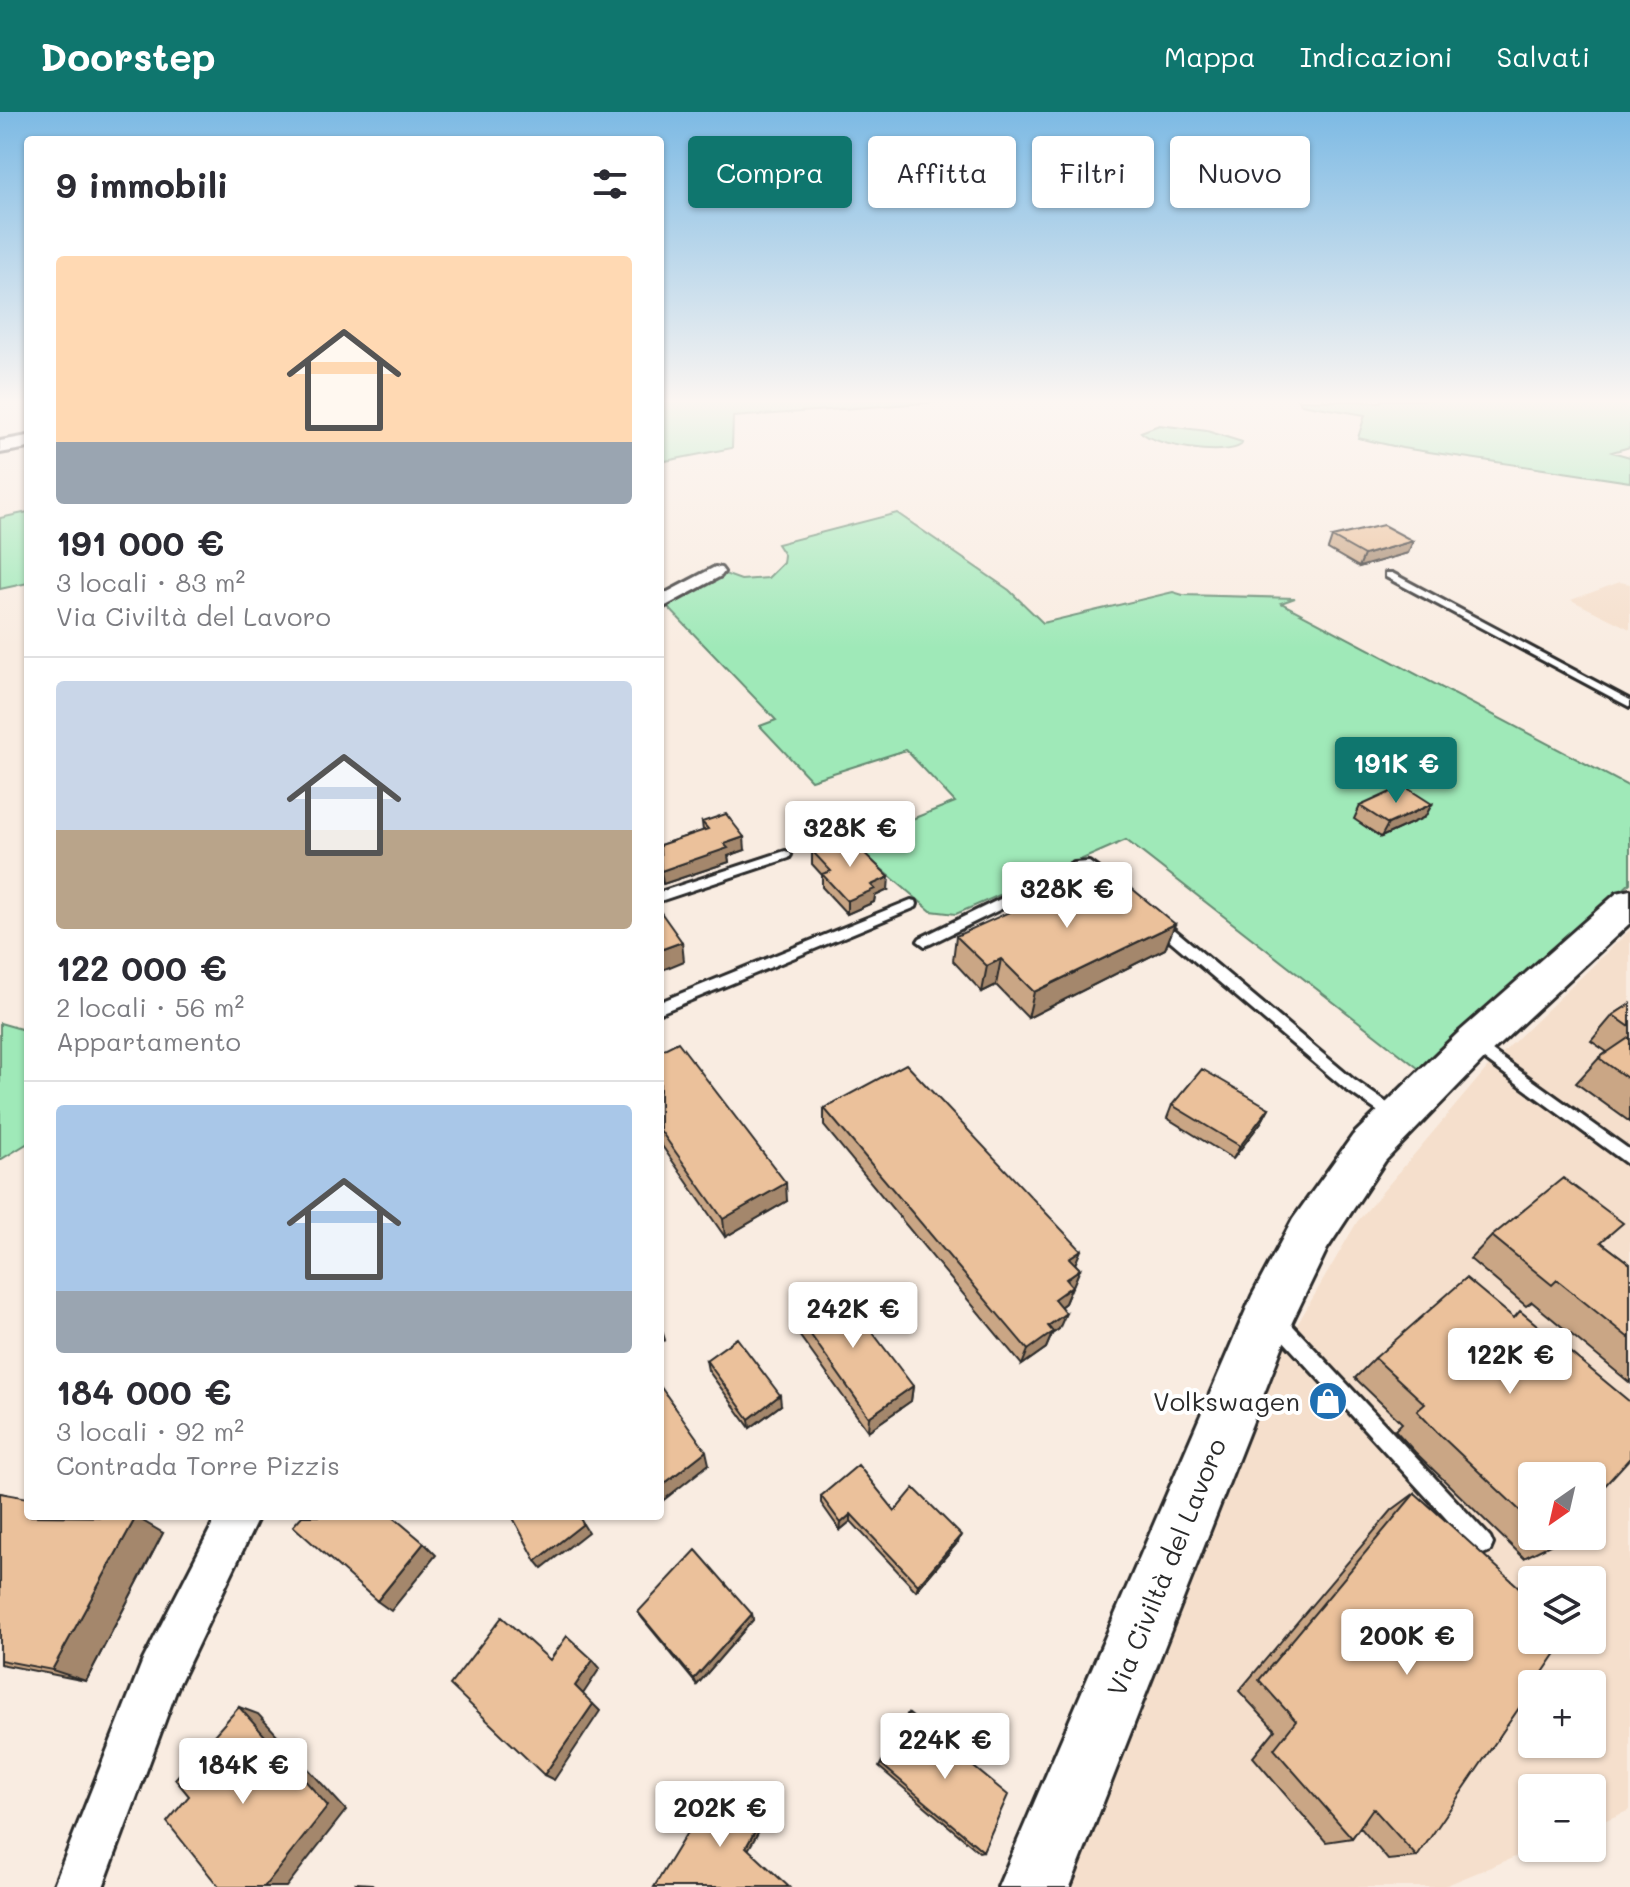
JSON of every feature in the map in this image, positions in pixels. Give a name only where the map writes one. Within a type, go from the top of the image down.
[{"type":"main road","name":"Via Civiltà del Lavoro","points":[[1034,1887],[1270,1313],[1319,1222],[1369,1148],[1473,1044],[1630,902]]},
{"type":"street","points":[[664,602],[715,572]]},
{"type":"street","points":[[78,1887],[159,1676],[237,1520]]},
{"type":"lane","points":[[1389,575],[1630,704]]},
{"type":"lane","points":[[664,896],[785,855]]},
{"type":"lane","points":[[925,941],[1078,866],[1089,866],[1124,895]]},
{"type":"lane","points":[[664,1006],[911,904]]},
{"type":"lane","points":[[1147,914],[1349,1084],[1399,1118]]},
{"type":"lane","points":[[1473,1044],[1630,1159]]},
{"type":"lane","points":[[1270,1313],[1483,1544]]},
{"type":"shaded area","points":[[1620,582],[1630,584],[1630,629],[1571,600]]},
{"type":"shaded area","points":[[1630,930],[1630,1810],[1606,1820],[1606,1774],[1518,1774],[1518,1856],[1442,1887],[1065,1887],[1151,1657],[1283,1349],[1357,1222],[1488,1067]]},
{"type":"green space","points":[[24,513],[24,584],[0,589],[0,518]]},
{"type":"green space","points":[[897,513],[1009,590],[1043,623],[1173,592],[1183,595],[1295,598],[1281,603],[1630,787],[1630,883],[1423,1072],[1126,840],[956,914],[931,911],[851,843],[955,802],[906,750],[811,780],[760,726],[776,720],[665,604],[722,573],[741,580],[768,578],[783,563],[784,555],[777,544]]},
{"type":"green space","points":[[0,1023],[24,1030],[24,1145],[0,1160]]},
{"type":"building","points":[[1383,525],[1413,541],[1364,555],[1332,537]]},
{"type":"building","points":[[1404,786],[1432,804],[1388,824],[1360,806]]},
{"type":"building","points":[[726,814],[744,837],[724,844],[728,848],[664,870],[664,844],[708,829],[702,822]]},
{"type":"building","points":[[848,837],[889,877],[871,885],[875,889],[847,901],[822,874],[831,871],[812,851]]},
{"type":"building","points":[[1107,868],[1175,924],[1034,992],[1001,959],[987,966],[956,936]]},
{"type":"building","points":[[664,917],[682,942],[664,949]]},
{"type":"building","points":[[1630,1004],[1630,1027],[1613,1015]]},
{"type":"building","points":[[1630,1037],[1630,1080],[1599,1058]]},
{"type":"building","points":[[678,1042],[786,1183],[723,1219],[664,1136],[664,1049]]},
{"type":"building","points":[[906,1064],[1081,1250],[1069,1258],[1080,1269],[1066,1279],[1072,1286],[1054,1299],[1066,1313],[1048,1326],[1053,1332],[1028,1350],[824,1108]]},
{"type":"building","points":[[1202,1069],[1269,1108],[1240,1146],[1172,1105]]},
{"type":"building","points":[[1563,1178],[1623,1223],[1601,1242],[1630,1264],[1630,1339],[1557,1280],[1552,1285],[1492,1236]]},
{"type":"building","points":[[1466,1278],[1514,1318],[1520,1311],[1630,1402],[1630,1458],[1606,1485],[1606,1462],[1518,1462],[1518,1509],[1417,1411],[1425,1404],[1375,1358]]},
{"type":"building","points":[[836,1284],[913,1386],[869,1417],[794,1311]]},
{"type":"building","points":[[737,1338],[780,1395],[749,1419],[706,1360]]},
{"type":"building","points":[[664,1392],[706,1451],[664,1484]]},
{"type":"building","points":[[858,1465],[895,1511],[914,1488],[961,1535],[918,1585],[851,1514],[841,1523],[821,1496]]},
{"type":"building","points":[[0,1493],[24,1497],[24,1520],[134,1520],[52,1670],[0,1660]]},
{"type":"building","points":[[1415,1493],[1518,1586],[1518,1654],[1555,1654],[1545,1670],[1518,1670],[1518,1709],[1417,1857],[1373,1808],[1352,1838],[1274,1749],[1296,1721],[1259,1680]]},
{"type":"building","points":[[298,1520],[397,1520],[424,1543],[377,1601],[293,1526]]},
{"type":"building","points":[[514,1520],[581,1520],[583,1524],[536,1561]]},
{"type":"building","points":[[696,1550],[752,1614],[694,1679],[638,1612]]},
{"type":"building","points":[[502,1617],[550,1660],[567,1636],[593,1660],[575,1686],[593,1704],[544,1775],[450,1685]]},
{"type":"building","points":[[239,1707],[328,1806],[264,1887],[219,1887],[167,1822],[189,1796],[175,1779]]},
{"type":"building","points":[[908,1713],[1008,1795],[983,1851],[881,1764]]},
{"type":"building","points":[[730,1784],[764,1815],[746,1847],[789,1887],[654,1887],[705,1803],[713,1812]]},
{"type":"place","name":"Volkswagen","points":[[1328,1401]]}]
